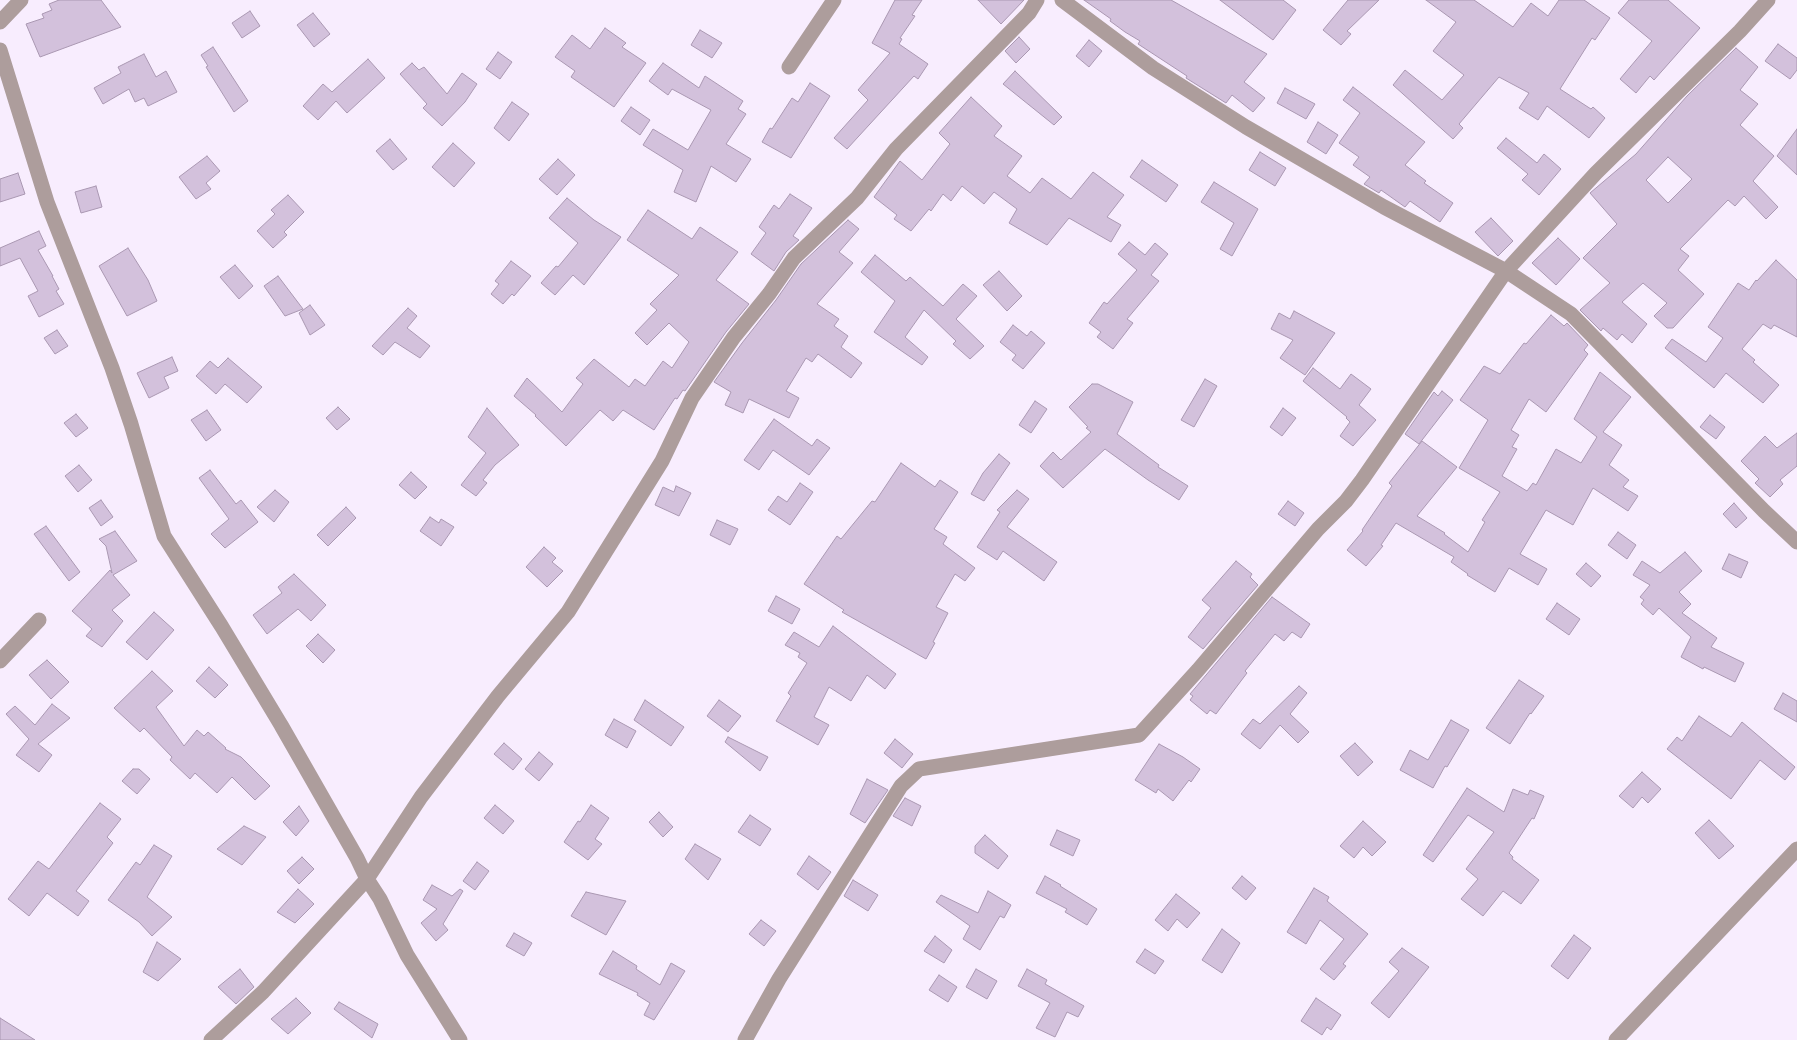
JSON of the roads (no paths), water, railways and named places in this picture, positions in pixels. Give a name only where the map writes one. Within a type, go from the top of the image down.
[{"type":"street","points":[[0,22],[21,0]]},
{"type":"street","points":[[789,67],[834,0]]},
{"type":"street","points":[[211,1040],[263,992],[367,879],[421,797],[498,696],[568,612],[662,461],[692,398],[734,337],[769,294],[794,258],[857,198],[896,148],[1029,13],[1037,0]]},
{"type":"street","points":[[1062,0],[1153,68],[1246,127],[1384,207],[1506,271],[1571,314],[1764,511],[1797,542]]},
{"type":"street","points":[[745,1040],[779,979],[900,786],[919,769],[1139,735],[1198,670],[1318,529],[1346,501],[1506,271],[1596,173],[1740,31],[1768,0]]},
{"type":"street","points":[[0,50],[47,202],[131,424],[164,536],[281,725],[380,899],[407,955],[460,1040]]},
{"type":"street","points":[[0,661],[39,620]]},
{"type":"street","points":[[1616,1040],[1797,849]]}]
